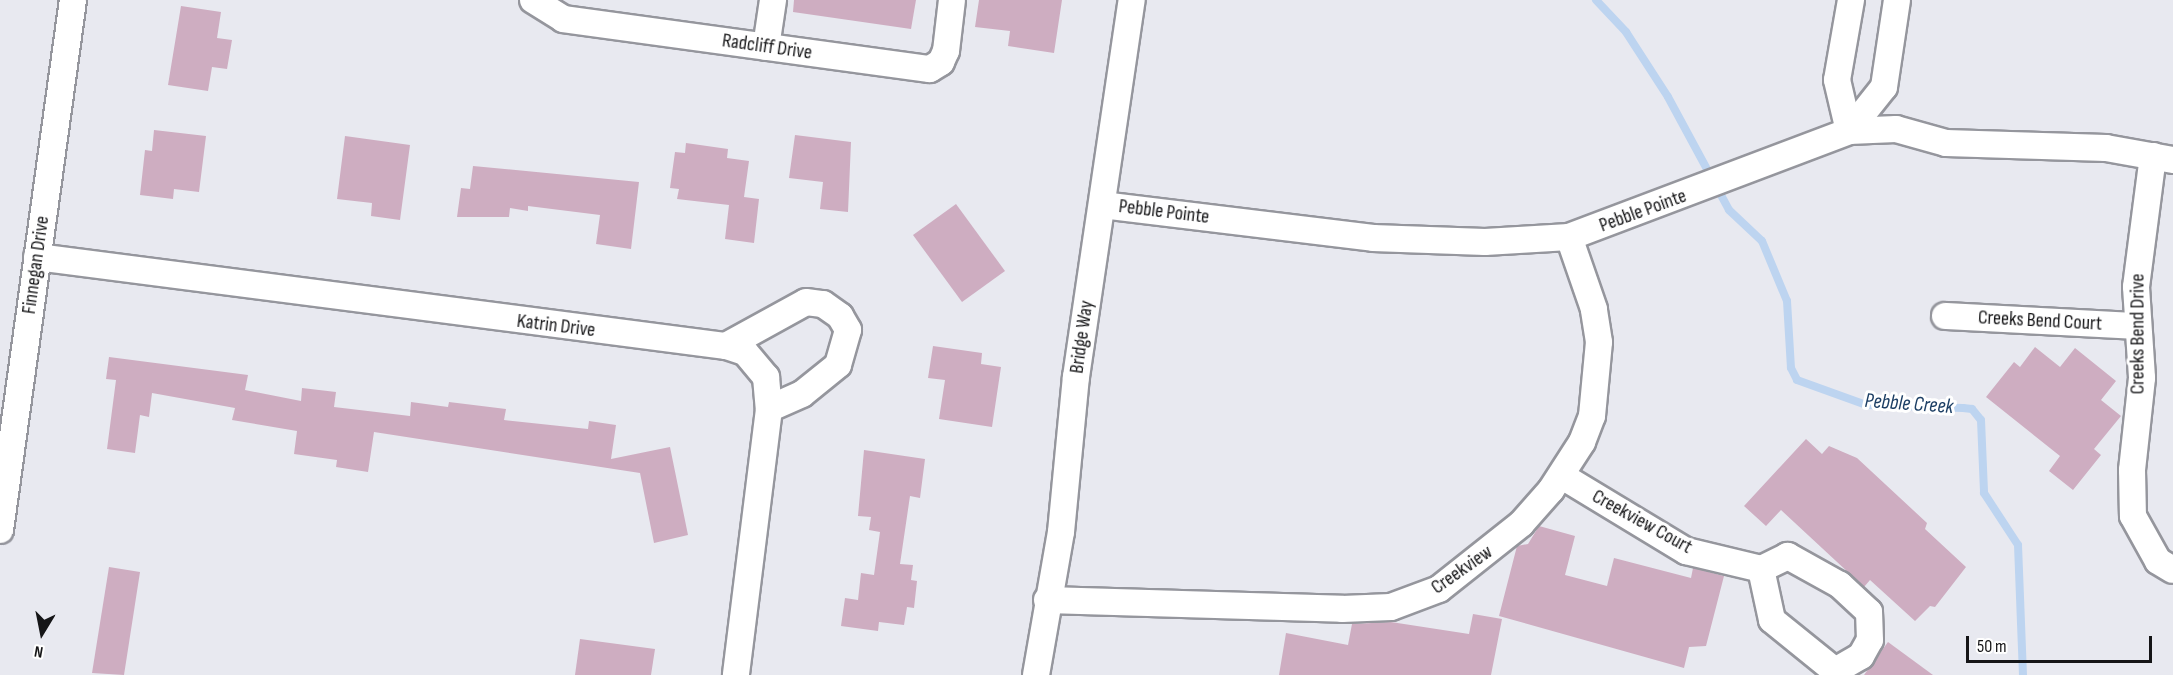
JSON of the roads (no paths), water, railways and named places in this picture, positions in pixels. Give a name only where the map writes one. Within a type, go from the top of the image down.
[{"type":"street","name":"Finnegan Drive","points":[[0,530],[73,0]]},
{"type":"street","name":"Radcliff Drive","points":[[532,0],[563,19],[930,69],[941,62],[946,51],[952,0]]},
{"type":"street","points":[[766,47],[773,0]]},
{"type":"street","name":"Bridge Way","points":[[1036,675],[1047,600],[1061,532],[1076,377],[1132,0]]},
{"type":"street","points":[[1849,131],[1837,80],[1851,0]]},
{"type":"street","points":[[1849,131],[1884,87],[1897,0]]},
{"type":"street","name":"Pebble Pointe","points":[[1102,205],[1373,238],[1474,242],[1569,237],[1674,200],[1849,131],[1896,129],[1946,143],[2106,148],[2163,158]]},
{"type":"street","name":"Creeks Bend Drive","points":[[2163,158],[2142,222],[2135,326],[2142,378],[2132,470],[2133,516],[2158,561],[2173,570]]},
{"type":"street","name":"Creekview","points":[[1047,600],[1391,607],[1439,589],[1473,565],[1521,524],[1562,476],[1582,442],[1598,382],[1594,309],[1569,237]]},
{"type":"street","name":"Katrin Drive","points":[[37,257],[726,346],[745,352],[766,377],[769,409],[736,675]]},
{"type":"street","points":[[726,346],[806,302],[823,304],[840,316],[848,330],[838,365],[802,394],[769,409]]},
{"type":"street","name":"Creeks Bend Court","points":[[1945,316],[2135,326]]},
{"type":"street","name":"Creekview Court","points":[[1562,476],[1686,551],[1761,569]]},
{"type":"street","points":[[1788,556],[1840,585],[1869,612],[1870,640],[1862,656],[1835,671],[1772,620],[1761,569],[1788,556]]},
{"type":"waterway","name":"Pebble Creek","points":[[1596,0],[1626,32],[1668,97],[1729,210],[1762,241],[1787,301],[1791,368],[1797,380],[1866,405],[1972,409],[1981,420],[1984,493],[2018,545],[2023,675]]}]
